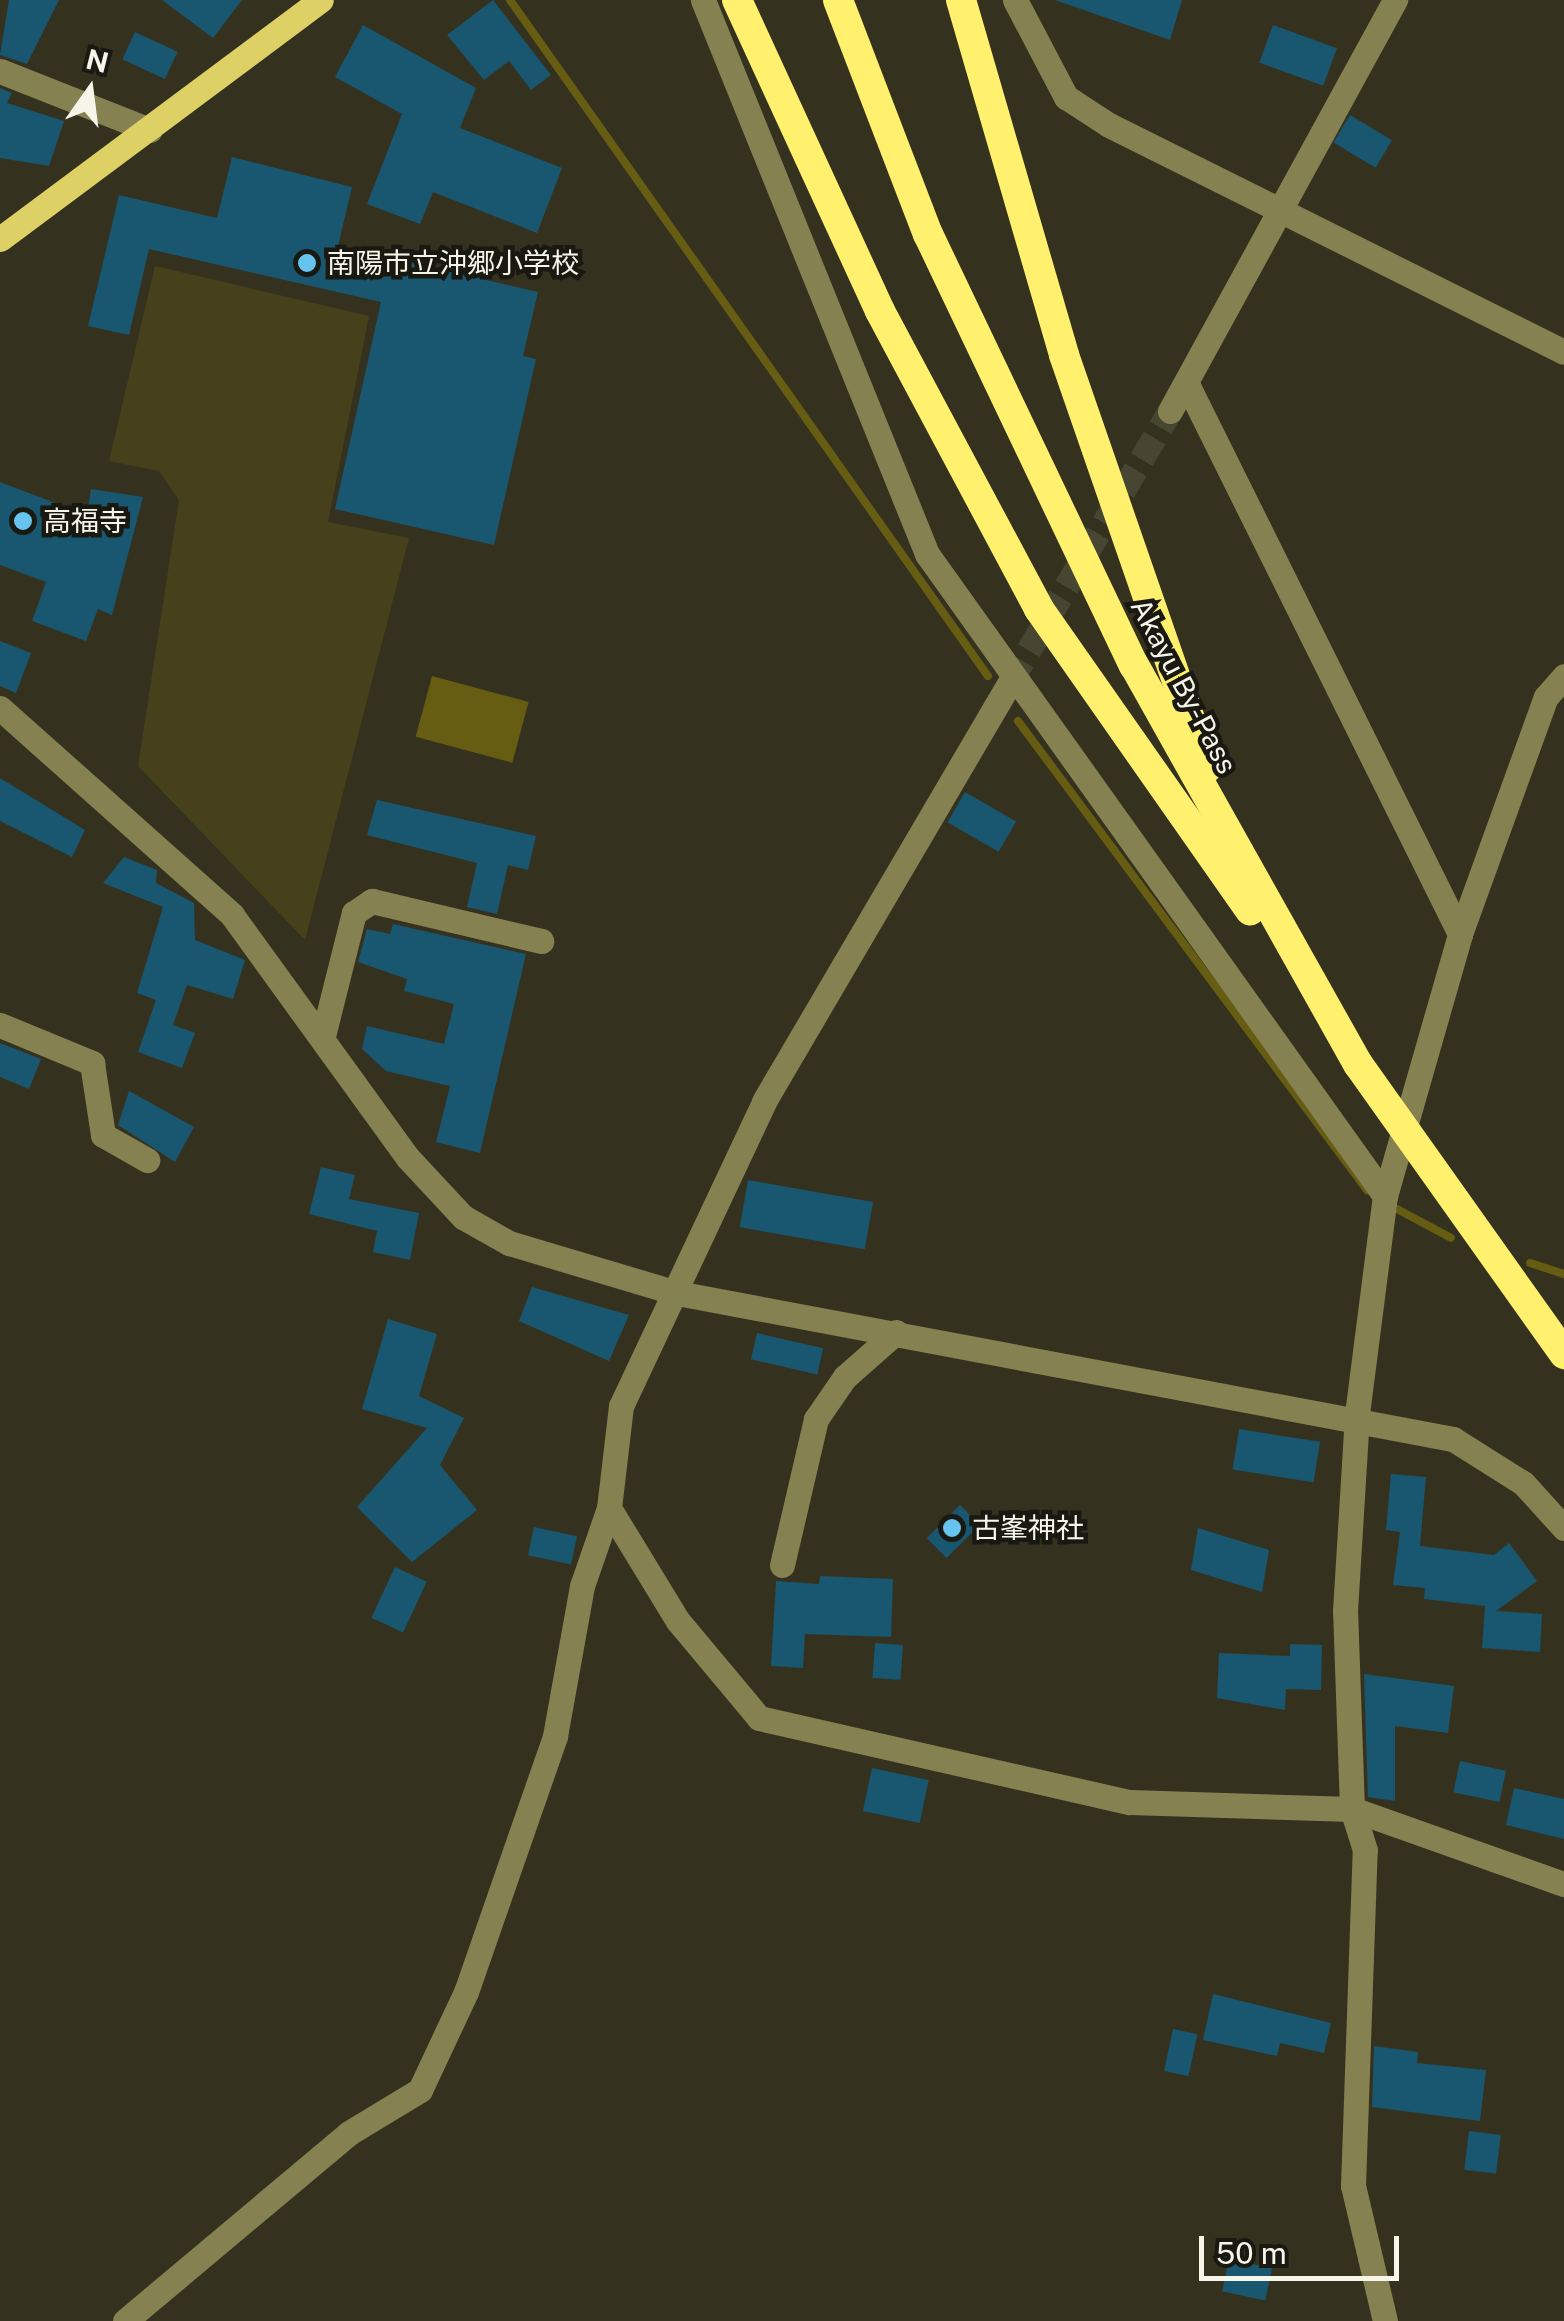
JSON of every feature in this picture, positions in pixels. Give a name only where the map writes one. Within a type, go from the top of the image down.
[{"type":"highway","points":[[737,0],[880,311],[1039,609],[1358,1064]]},
{"type":"highway","name":"Akayu By-Pass","points":[[838,0],[998,392],[1234,848],[1358,1064],[1564,1354]]},
{"type":"highway","points":[[961,0],[1064,355],[1234,848]]},
{"type":"main road","points":[[0,240],[321,0]]},
{"type":"street","points":[[703,0],[927,554],[1010,682],[1384,1196]]},
{"type":"street","points":[[1016,0],[1066,97],[1564,352]]},
{"type":"street","points":[[1170,411],[1188,386],[1285,212],[1395,0]]},
{"type":"street","points":[[0,71],[150,130]]},
{"type":"street","points":[[1188,386],[1460,934]]},
{"type":"street","points":[[1385,2321],[1353,2186],[1365,1850],[1352,1809],[1345,1611],[1356,1414],[1384,1196],[1460,934],[1546,696],[1564,676]]},
{"type":"street","points":[[126,2321],[304,2168],[420,2090],[466,1992],[555,1736],[582,1586],[609,1508],[622,1406],[765,1100],[1010,682]]},
{"type":"street","points":[[0,708],[232,916],[323,1036],[408,1158],[464,1217],[550,1260],[677,1292],[1356,1414],[1491,1458],[1564,1528]]},
{"type":"street","points":[[323,1036],[354,913],[372,901],[541,942]]},
{"type":"street","points":[[0,1025],[92,1063],[103,1135],[146,1160]]},
{"type":"street","points":[[782,1565],[816,1420],[896,1332]]},
{"type":"street","points":[[609,1508],[678,1621],[759,1718],[1130,1802],[1352,1809],[1564,1884]]},
{"type":"shaded area","points":[[155,266],[369,316],[328,522],[409,538],[305,940],[138,766],[179,500],[159,471],[109,461]]},
{"type":"shaded area","points":[[432,676],[529,702],[512,763],[416,737]]},
{"type":"building","points":[[9,0],[59,0],[27,64],[0,55]]},
{"type":"building","points":[[162,0],[242,0],[213,38]]},
{"type":"building","points":[[493,0],[551,75],[531,90],[509,61],[484,80],[447,35]]},
{"type":"building","points":[[1055,0],[1182,0],[1170,40]]},
{"type":"building","points":[[363,25],[476,88],[460,128],[562,168],[537,233],[433,192],[420,224],[367,204],[402,114],[335,77]]},
{"type":"building","points":[[1273,25],[1337,48],[1323,86],[1259,63]]},
{"type":"building","points":[[135,32],[178,52],[165,79],[122,59]]},
{"type":"building","points":[[0,88],[12,93],[7,103],[64,121],[49,166],[0,158]]},
{"type":"building","points":[[1350,115],[1392,140],[1376,168],[1334,142]]},
{"type":"building","points":[[232,157],[352,187],[338,246],[538,292],[523,356],[536,359],[494,545],[335,509],[381,302],[149,249],[129,335],[88,326],[119,195],[217,218]]},
{"type":"building","points":[[0,482],[87,515],[91,489],[143,497],[112,615],[98,609],[86,641],[32,621],[46,582],[0,565]]},
{"type":"building","points":[[0,641],[31,653],[16,693],[0,686]]},
{"type":"building","points":[[0,778],[85,830],[72,857],[0,821]]},
{"type":"building","points":[[965,792],[1016,822],[999,852],[948,822]]},
{"type":"building","points":[[377,800],[536,836],[528,870],[508,865],[497,914],[467,907],[477,863],[367,835]]},
{"type":"building","points":[[124,857],[157,870],[156,883],[194,903],[195,940],[245,960],[233,999],[187,985],[173,1025],[195,1033],[182,1068],[138,1052],[156,1000],[137,993],[163,907],[103,883]]},
{"type":"building","points":[[393,924],[526,954],[480,1153],[436,1142],[450,1086],[386,1071],[362,1049],[367,1026],[444,1044],[454,1004],[404,991],[407,979],[358,962],[367,929],[390,934]]},
{"type":"building","points":[[0,1043],[41,1059],[29,1089],[0,1077]]},
{"type":"building","points":[[129,1091],[194,1127],[175,1162],[118,1125]]},
{"type":"building","points":[[321,1167],[355,1175],[349,1199],[419,1213],[410,1260],[373,1252],[377,1231],[309,1214]]},
{"type":"building","points":[[748,1180],[873,1202],[865,1249],[740,1227]]},
{"type":"building","points":[[532,1287],[629,1315],[609,1361],[519,1321]]},
{"type":"building","points":[[388,1319],[437,1334],[419,1396],[464,1418],[440,1465],[477,1510],[412,1562],[357,1507],[427,1428],[362,1409]]},
{"type":"building","points":[[757,1333],[823,1348],[817,1375],[751,1359]]},
{"type":"building","points":[[1239,1429],[1320,1442],[1314,1482],[1233,1469]]},
{"type":"building","points":[[1391,1474],[1426,1477],[1420,1546],[1494,1555],[1509,1543],[1537,1581],[1496,1611],[1542,1614],[1540,1652],[1482,1648],[1485,1606],[1424,1599],[1425,1588],[1393,1585],[1400,1532],[1386,1530]]},
{"type":"building","points":[[960,1505],[980,1525],[947,1558],[927,1538]]},
{"type":"building","points":[[534,1527],[577,1536],[571,1565],[528,1555]]},
{"type":"building","points":[[1198,1528],[1269,1550],[1262,1592],[1191,1570]]},
{"type":"building","points":[[395,1567],[427,1582],[403,1633],[371,1618]]},
{"type":"building","points":[[820,1576],[893,1579],[891,1637],[805,1634],[803,1668],[771,1666],[776,1581],[819,1584]]},
{"type":"building","points":[[875,1643],[903,1645],[900,1680],[873,1678]]},
{"type":"building","points":[[1290,1644],[1322,1645],[1321,1690],[1286,1689],[1285,1710],[1217,1698],[1219,1653],[1290,1656]]},
{"type":"building","points":[[1364,1674],[1454,1686],[1448,1733],[1395,1726],[1395,1801],[1368,1797]]},
{"type":"building","points":[[1460,1761],[1506,1771],[1499,1802],[1453,1792]]},
{"type":"building","points":[[872,1768],[929,1780],[920,1823],[863,1811]]},
{"type":"building","points":[[1514,1788],[1564,1799],[1564,1839],[1506,1825]]},
{"type":"building","points":[[1213,1994],[1331,2023],[1324,2053],[1280,2043],[1277,2056],[1203,2040]]},
{"type":"building","points":[[1173,2029],[1197,2034],[1189,2076],[1164,2071]]},
{"type":"building","points":[[1374,2046],[1418,2052],[1417,2063],[1486,2070],[1480,2121],[1372,2107]]},
{"type":"building","points":[[1469,2131],[1501,2135],[1496,2174],[1464,2170]]},
{"type":"building","points":[[1229,2259],[1272,2268],[1265,2300],[1222,2291]]},
{"type":"waterway","points":[[510,0],[988,676]]},
{"type":"waterway","points":[[1018,721],[1367,1190]]},
{"type":"waterway","points":[[1397,1209],[1451,1238]]},
{"type":"waterway","points":[[1530,1263],[1564,1274]]},
{"type":"tunnel","points":[[1010,682],[1170,411]]},
{"type":"place","name":"南陽市立沖郷小学校","points":[[307,263]]},
{"type":"place","name":"高福寺","points":[[23,521]]},
{"type":"place","name":"古峯神社","points":[[952,1528]]}]
